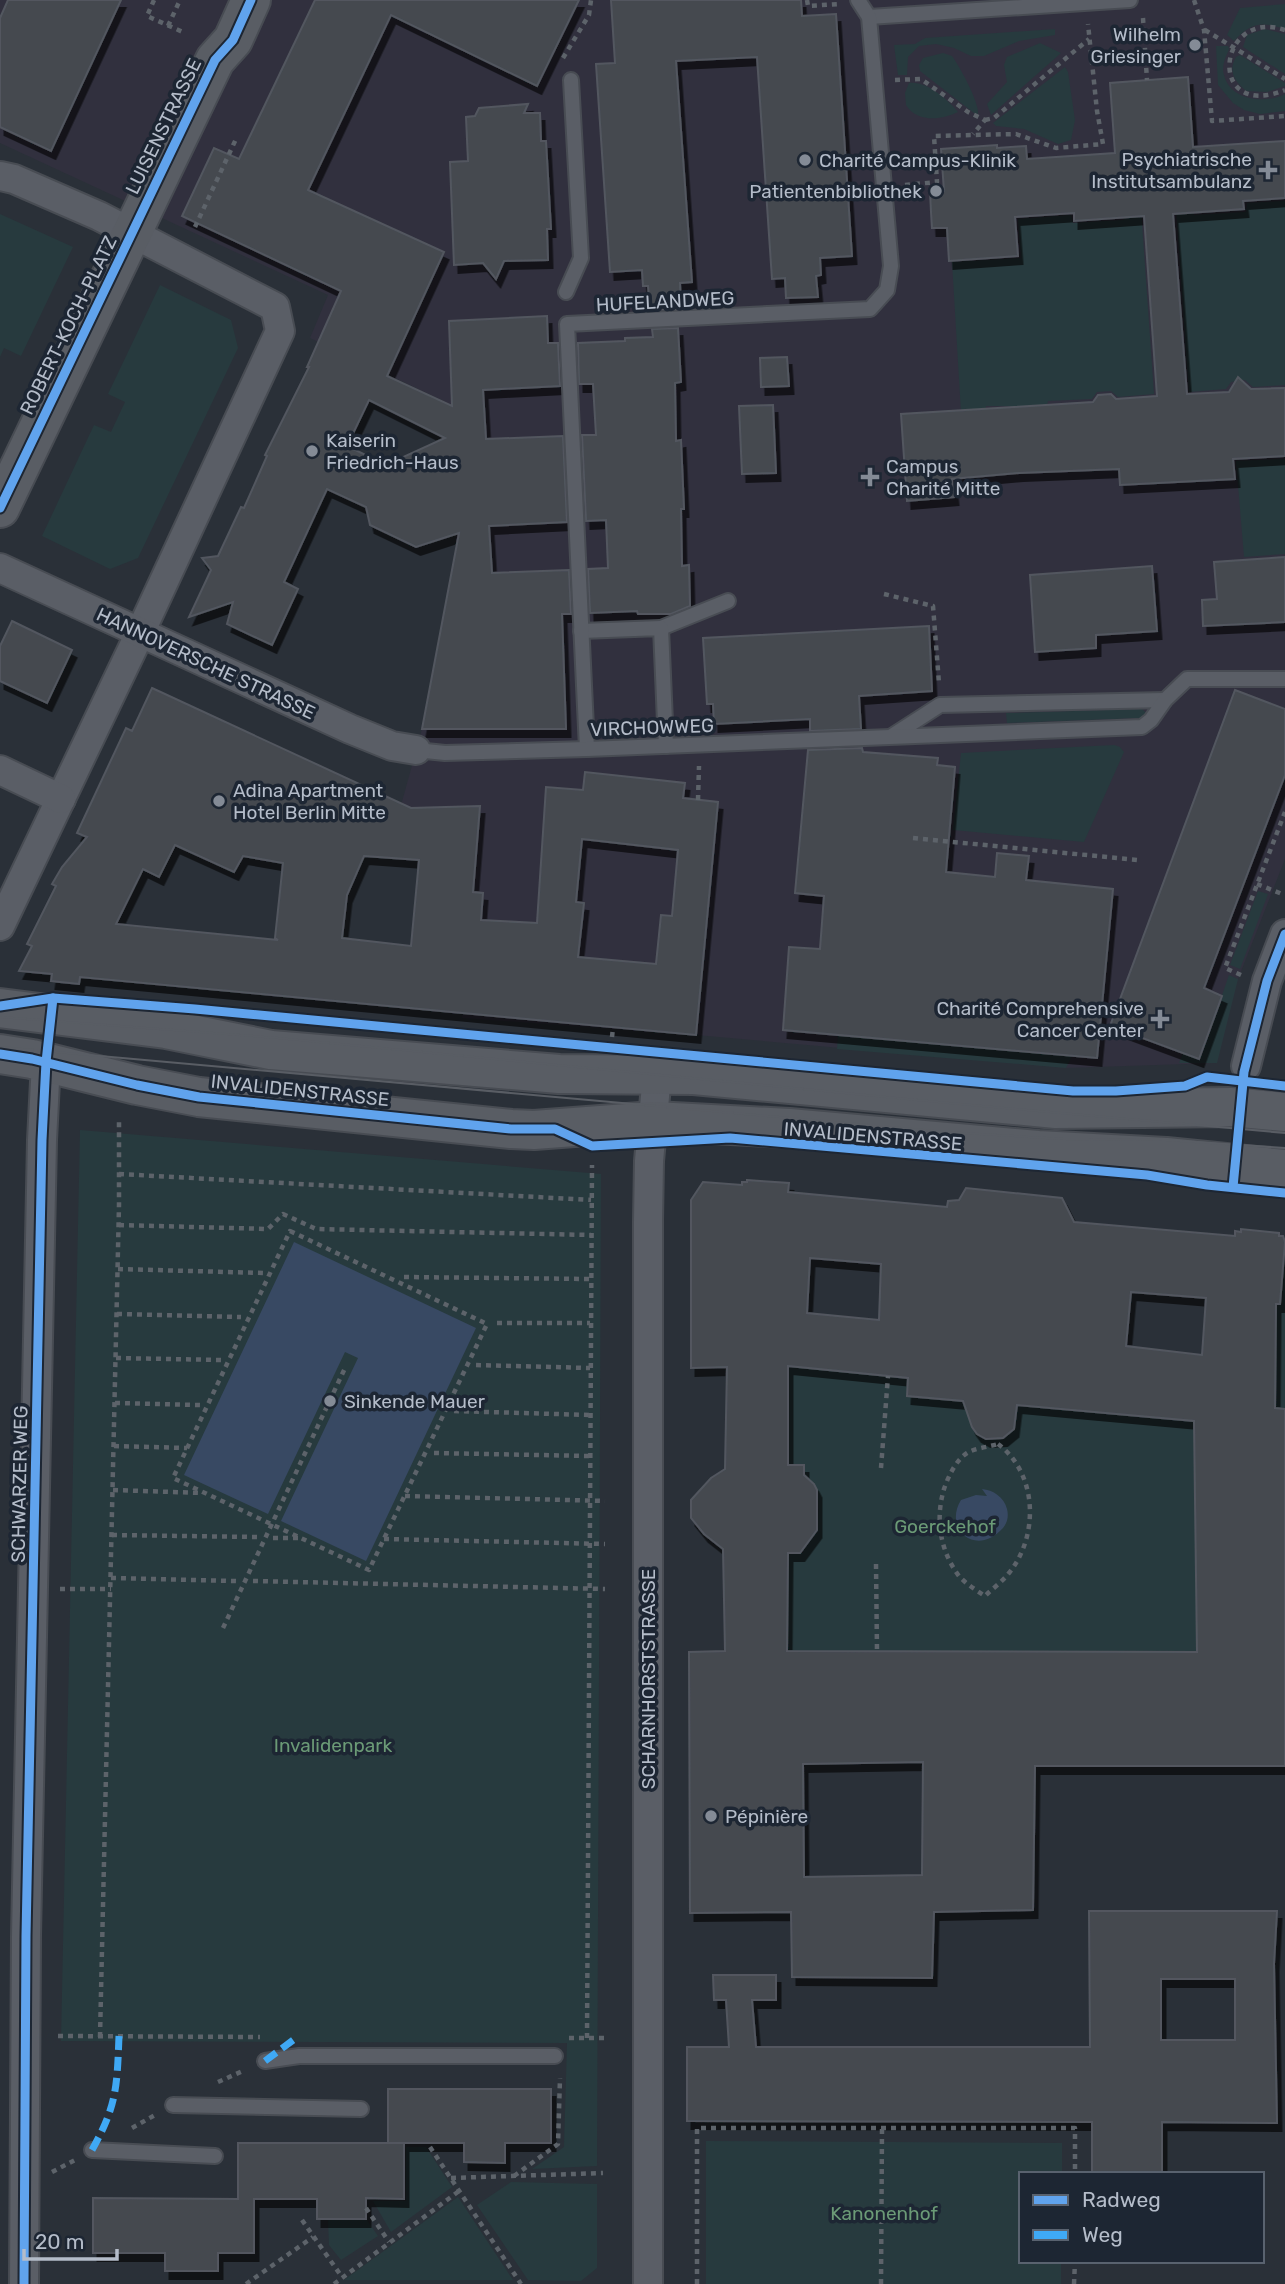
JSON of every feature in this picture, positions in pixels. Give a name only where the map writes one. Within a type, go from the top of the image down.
[{"type":"main road","name":"LUISENSTRASSE","points":[[131,234],[215,60],[233,40],[251,0]]},
{"type":"main road","name":"ROBERT-KOCH-PLATZ","points":[[0,508],[131,234]]},
{"type":"main road","name":"INVALIDENSTRASSE","points":[[0,1008],[166,1029],[271,1050],[559,1074],[694,1075],[1056,1109],[1230,1107],[1285,1112]]},
{"type":"main road","points":[[46,1062],[51,1015]]},
{"type":"main road","name":"INVALIDENSTRASSE","points":[[0,1054],[211,1099],[512,1129],[534,1130],[654,1121],[803,1129],[1038,1150],[1166,1157],[1285,1169]]},
{"type":"street","name":"ROBERT-KOCH-PLATZ","points":[[0,176],[14,179],[74,205],[275,307],[279,331],[140,633]]},
{"type":"street","name":"HANNOVERSCHE STRASSE","points":[[0,568],[350,729],[392,746],[416,750]]},
{"type":"street","points":[[0,926],[140,633]]},
{"type":"street","points":[[0,770],[61,799]]},
{"type":"street","points":[[1246,1066],[1268,981],[1285,934]]},
{"type":"street","name":"SCHWARZER WEG","points":[[24,2284],[26,1936],[42,1140],[46,1062]]},
{"type":"street","name":"SCHARNHORSTSTRASSE","points":[[648,2284],[648,1221],[650,1151],[657,1075]]},
{"type":"lane","points":[[858,2],[869,17],[1130,0]]},
{"type":"lane","name":"HUFELANDWEG","points":[[587,749],[567,324],[870,309],[887,290],[891,266],[869,17]]},
{"type":"lane","points":[[566,292],[581,258],[571,80]]},
{"type":"lane","points":[[581,631],[661,628],[729,601]]},
{"type":"lane","points":[[661,628],[666,746]]},
{"type":"lane","name":"VIRCHOWWEG","points":[[416,750],[445,753],[587,749],[1142,727],[1187,679],[1285,679]]},
{"type":"lane","points":[[890,738],[940,705],[1165,700]]},
{"type":"lane","points":[[265,2060],[299,2056],[555,2056]]},
{"type":"lane","points":[[173,2105],[361,2109]]},
{"type":"lane","points":[[92,2150],[215,2156]]},
{"type":"path","points":[[154,0],[147,16],[185,33]]},
{"type":"path","points":[[168,26],[180,0]]},
{"type":"path","points":[[562,60],[589,15],[591,0]]},
{"type":"path","points":[[807,0],[808,6],[858,2]]},
{"type":"path","points":[[1194,0],[1204,30],[1212,121],[1285,116]]},
{"type":"path","points":[[883,187],[937,182],[933,136],[1016,134],[1056,148],[1103,144],[1086,3]]},
{"type":"path","points":[[1142,13],[1147,80]]},
{"type":"path","points":[[1285,30],[1257,27],[1248,30],[1235,48],[1229,69],[1235,86],[1245,93],[1269,96],[1285,90]]},
{"type":"path","points":[[1204,30],[1285,79]]},
{"type":"path","points":[[973,134],[985,120],[994,118],[1089,39]]},
{"type":"path","points":[[873,80],[921,79],[968,112],[985,120]]},
{"type":"path","points":[[195,227],[236,139]]},
{"type":"path","points":[[884,594],[933,606],[940,705]]},
{"type":"path","points":[[698,778],[698,800]]},
{"type":"path","points":[[1252,979],[1225,968],[1285,812]]},
{"type":"path","points":[[914,838],[1137,860]]},
{"type":"path","points":[[1257,884],[1282,894]]},
{"type":"path","points":[[612,1037],[613,1028]]},
{"type":"path","points":[[100,2037],[119,1225],[119,1119]]},
{"type":"path","points":[[587,2038],[592,1165]]},
{"type":"path","points":[[119,1174],[591,1200]]},
{"type":"path","points":[[119,1225],[268,1228],[284,1214],[316,1229],[591,1235]]},
{"type":"path","points":[[290,1231],[488,1324],[369,1570],[272,1524],[173,1478],[290,1231]]},
{"type":"path","points":[[118,1269],[263,1273]]},
{"type":"path","points":[[404,1277],[590,1279]]},
{"type":"path","points":[[117,1314],[241,1317]]},
{"type":"path","points":[[497,1323],[590,1323]]},
{"type":"path","points":[[116,1358],[221,1360]]},
{"type":"path","points":[[477,1365],[590,1368]]},
{"type":"path","points":[[223,1628],[346,1366]]},
{"type":"path","points":[[881,1468],[888,1376]]},
{"type":"path","points":[[115,1403],[200,1405]]},
{"type":"path","points":[[454,1411],[590,1415]]},
{"type":"path","points":[[998,1444],[1010,1453],[1027,1486],[1029,1529],[1022,1551],[1009,1573],[985,1596],[961,1578],[946,1554],[939,1526],[940,1503],[947,1480],[968,1452],[998,1444]]},
{"type":"path","points":[[114,1446],[187,1448]]},
{"type":"path","points":[[434,1453],[590,1456]]},
{"type":"path","points":[[113,1490],[206,1493]]},
{"type":"path","points":[[405,1496],[605,1501]]},
{"type":"path","points":[[112,1535],[257,1537]]},
{"type":"path","points":[[274,1538],[303,1538]]},
{"type":"path","points":[[384,1539],[605,1544]]},
{"type":"path","points":[[876,1564],[877,1652]]},
{"type":"path","points":[[111,1578],[236,1581]]},
{"type":"path","points":[[253,1581],[605,1588]]},
{"type":"path","points":[[34,1589],[111,1589]]},
{"type":"path","points":[[25,2189],[173,2105],[265,2060]]},
{"type":"path","points":[[513,2176],[558,2144],[560,2078]]},
{"type":"path","points":[[697,2284],[697,2128],[1076,2128],[1075,2172]]},
{"type":"path","points":[[881,2284],[882,2128]]},
{"type":"path","points":[[430,2147],[521,2284]]},
{"type":"path","points":[[450,2178],[603,2173]]},
{"type":"path","points":[[334,2284],[458,2191]]},
{"type":"path","points":[[366,2208],[389,2242]]},
{"type":"path","points":[[302,2220],[342,2277]]},
{"type":"path","points":[[246,2284],[313,2237]]},
{"type":"path","points":[[1074,2284],[1075,2263]]},
{"type":"shaded area","name":"Campus Charité Mitte","points":[[0,0],[1285,0],[1285,859],[1238,979],[1217,1063],[1066,1068],[696,1035],[462,1018],[480,807],[400,809],[422,729],[456,548],[454,406],[310,338],[328,295],[0,143]]},
{"type":"green space","points":[[1285,4],[1285,29],[1256,25],[1234,41],[1227,35],[1240,8]]},
{"type":"green space","points":[[1055,29],[1055,35],[1019,41],[984,56],[971,56],[936,44],[919,46],[908,57],[907,75],[898,75],[894,45],[915,44],[925,38]]},
{"type":"green space","points":[[1265,29],[1285,34],[1285,74],[1243,47],[1247,35]]},
{"type":"green space","points":[[1040,43],[1061,53],[991,115],[987,104],[1007,82],[1004,65],[1007,57]]},
{"type":"green space","points":[[1216,46],[1228,46],[1223,72],[1233,90],[1241,95],[1259,99],[1285,94],[1285,111],[1260,114],[1244,110],[1233,103],[1218,85]]},
{"type":"green space","points":[[943,53],[952,56],[960,68],[978,114],[920,71],[919,65],[923,58]]},
{"type":"green space","points":[[1240,55],[1285,83],[1285,86],[1267,92],[1246,91],[1235,80],[1232,71],[1236,57]]},
{"type":"green space","points":[[1065,67],[1075,120],[1071,140],[1058,144],[1024,129],[996,126],[993,123]]},
{"type":"green space","points":[[909,83],[930,88],[958,112],[937,118],[917,115],[906,105],[905,93]]},
{"type":"green space","points":[[1285,201],[1285,385],[1253,387],[1245,380],[1231,382],[1226,389],[1189,392],[1176,208],[1192,207],[1194,215],[1246,212],[1247,203]]},
{"type":"green space","points":[[1141,209],[1154,394],[1118,397],[1111,391],[1097,392],[1092,399],[1048,401],[1047,405],[1012,409],[1011,406],[986,406],[985,412],[961,412],[952,262],[1021,258],[1018,219],[1071,215],[1073,223],[1124,220],[1125,212]]},
{"type":"green space","points":[[0,214],[73,247],[21,356],[4,348],[0,357]]},
{"type":"green space","points":[[160,285],[231,320],[238,348],[138,558],[110,569],[42,536],[94,425],[111,432],[125,402],[108,394]]},
{"type":"green space","points":[[1285,459],[1285,554],[1244,557],[1236,461]]},
{"type":"green space","points":[[1142,709],[1146,713],[1140,718],[1007,723],[1006,713]]},
{"type":"green space","points":[[1114,745],[1124,752],[1084,842],[953,830],[961,753]]},
{"type":"green space","points":[[1258,891],[1268,894],[1240,969],[1230,965]]},
{"type":"green space","points":[[1229,975],[1238,979],[1217,1063],[1179,1063],[1183,1053],[1200,1059]]},
{"type":"green space","points":[[838,1035],[1072,1056],[1066,1068],[837,1049]]},
{"type":"green space","name":"Invalidenpark","points":[[80,1130],[601,1174],[597,2166],[532,2169],[564,2147],[567,2043],[61,2041]]},
{"type":"green space","points":[[1285,1242],[1285,1409],[1275,1408],[1276,1304],[1282,1304],[1283,1292],[1280,1292]]},
{"type":"green space","name":"Goerckehof","points":[[788,1366],[908,1378],[908,1396],[1194,1421],[1197,1652],[787,1651],[788,1553],[803,1553],[804,1539],[812,1537],[815,1532],[819,1511],[814,1484],[804,1479],[804,1465],[788,1465]]},
{"type":"green space","name":"Kanonenhof","points":[[706,2141],[1062,2143],[1062,2172],[1019,2172],[1019,2263],[1061,2263],[1061,2284],[706,2284]]},
{"type":"green space","points":[[406,2147],[426,2147],[452,2187],[391,2232],[373,2201],[406,2201]]},
{"type":"green space","points":[[511,2182],[597,2184],[597,2268],[581,2281],[528,2280],[477,2205]]},
{"type":"green space","points":[[458,2197],[513,2280],[344,2280]]},
{"type":"green space","points":[[328,2219],[366,2219],[378,2236],[341,2260],[329,2245]]},
{"type":"water","points":[[294,1242],[476,1328],[366,1561],[281,1521],[358,1358],[345,1352],[268,1514],[184,1475]]},
{"type":"water","points":[[982,1489],[1001,1498],[1008,1515],[1003,1528],[993,1537],[973,1540],[959,1530],[957,1511],[961,1500],[976,1495],[987,1496]]},
{"type":"building","points":[[8,0],[121,0],[51,151],[0,127],[0,18]]},
{"type":"building","points":[[315,0],[579,0],[537,86],[391,15],[308,190],[444,252],[387,376],[452,406],[449,321],[547,316],[548,343],[558,343],[560,386],[483,390],[486,439],[563,436],[567,522],[489,526],[492,573],[569,570],[571,614],[562,614],[566,729],[422,729],[459,533],[416,547],[370,525],[366,507],[327,489],[284,582],[298,589],[272,645],[227,624],[233,602],[189,617],[211,570],[202,558],[218,556],[241,507],[244,508],[267,456],[265,455],[309,367],[341,291],[182,216],[214,148],[239,159]],"holes":[[[369,400],[445,438],[386,465],[347,446]]]},
{"type":"building","name":"Charité Campus-Klinik","points":[[611,0],[801,0],[802,16],[836,14],[852,256],[820,258],[821,275],[816,276],[818,297],[786,298],[785,278],[772,279],[757,57],[676,61],[692,282],[680,283],[681,305],[676,305],[676,309],[650,310],[648,286],[643,286],[642,270],[610,272],[596,64],[615,63]]},
{"type":"building","points":[[1188,77],[1193,147],[1285,141],[1285,198],[1243,201],[1244,209],[1173,214],[1187,394],[1229,392],[1238,377],[1251,389],[1285,388],[1285,456],[1233,459],[1235,479],[1120,485],[1119,469],[1019,473],[952,479],[954,497],[907,501],[901,414],[1093,402],[1098,395],[1111,394],[1116,399],[1157,396],[1144,216],[1074,221],[1074,213],[1015,217],[1018,256],[949,261],[947,228],[932,228],[930,191],[944,191],[941,149],[1026,146],[1027,159],[1115,153],[1110,83]]},
{"type":"building","points":[[528,104],[524,113],[540,113],[541,141],[546,141],[551,229],[547,229],[548,260],[504,261],[496,279],[483,263],[454,265],[450,162],[468,161],[466,117],[475,116],[479,108]]},
{"type":"building","points":[[678,328],[681,382],[675,383],[676,441],[681,440],[684,509],[681,509],[682,566],[689,565],[690,606],[671,614],[638,614],[637,611],[590,613],[588,569],[608,568],[606,520],[586,521],[582,435],[596,435],[593,384],[579,384],[578,343],[653,337],[652,329]]},
{"type":"building","points":[[787,357],[789,386],[761,387],[760,358]]},
{"type":"building","points":[[773,405],[776,473],[742,474],[739,406]]},
{"type":"building","points":[[1285,557],[1285,622],[1203,626],[1202,600],[1217,599],[1214,562]]},
{"type":"building","points":[[1152,566],[1157,631],[1096,635],[1096,648],[1035,652],[1030,575]]},
{"type":"building","points":[[12,621],[72,650],[47,703],[0,681],[0,646]]},
{"type":"building","points":[[929,626],[932,691],[859,696],[861,729],[810,731],[810,719],[714,724],[713,704],[707,704],[703,638]]},
{"type":"building","points":[[152,688],[411,808],[480,806],[473,892],[483,893],[481,920],[537,923],[546,787],[583,790],[585,772],[685,783],[683,798],[718,802],[696,1035],[80,977],[79,984],[51,981],[52,974],[19,971],[32,946],[27,944],[56,886],[52,884],[62,867],[87,837],[77,833],[126,728],[132,731]],"holes":[[[582,839],[678,850],[672,916],[661,915],[656,964],[578,957],[584,903],[576,902]],[[175,845],[234,872],[243,856],[283,863],[275,938],[278,940],[116,924],[143,869],[159,877]],[[364,856],[419,860],[411,946],[342,938],[347,895]]]},
{"type":"building","points":[[1235,690],[1285,709],[1285,775],[1204,988],[1222,996],[1199,1059],[1110,1026]]},
{"type":"building","points":[[862,748],[863,752],[938,758],[937,765],[955,767],[946,872],[995,877],[997,853],[1029,856],[1026,880],[1113,889],[1097,1058],[783,1030],[789,947],[820,949],[824,896],[795,893],[808,750]]},
{"type":"building","points":[[703,1182],[742,1185],[742,1182],[789,1183],[788,1192],[947,1207],[948,1201],[959,1200],[966,1188],[1062,1198],[1074,1222],[1235,1236],[1235,1231],[1241,1232],[1241,1229],[1279,1233],[1285,1242],[1280,1304],[1276,1304],[1275,1408],[1285,1409],[1285,1766],[1035,1766],[1033,1910],[934,1912],[932,1978],[792,1977],[791,1912],[690,1913],[689,1652],[725,1651],[723,1549],[704,1534],[691,1518],[691,1500],[711,1478],[725,1469],[727,1367],[691,1368],[691,1200]],"holes":[[[810,1258],[881,1264],[879,1320],[807,1313]],[[1131,1292],[1206,1298],[1202,1355],[1126,1346]],[[788,1366],[908,1378],[907,1396],[963,1401],[972,1427],[986,1439],[1003,1438],[1014,1429],[1017,1405],[1194,1421],[1197,1652],[787,1651],[788,1553],[800,1553],[817,1530],[817,1490],[804,1475],[804,1465],[788,1465]],[[923,1762],[922,1875],[804,1877],[803,1764]]]},
{"type":"building","points":[[1089,1911],[1277,1911],[1274,1964],[1277,2123],[1162,2122],[1162,2172],[1092,2172],[1092,2122],[687,2121],[687,2047],[729,2047],[726,2000],[714,2000],[713,1975],[776,1975],[776,2000],[752,2000],[756,2047],[1090,2047]],"holes":[[[1161,1979],[1235,1979],[1235,2040],[1161,2040]]]},
{"type":"building","points":[[388,2089],[551,2089],[551,2143],[505,2143],[505,2163],[464,2162],[464,2143],[388,2143]]},
{"type":"building","points":[[238,2143],[404,2143],[404,2199],[366,2198],[366,2219],[317,2219],[317,2199],[254,2199],[254,2253],[218,2253],[218,2271],[165,2271],[165,2253],[93,2253],[93,2198],[238,2199]]},
{"type":"tram line","points":[[0,1017],[278,1038],[1285,1133]]},
{"type":"tram line","points":[[0,1047],[945,1132],[1063,1139],[1166,1140],[1285,1148]]},
{"type":"marked path","points":[[92,2150],[111,2108],[119,2036]]},
{"type":"marked path","points":[[265,2061],[296,2038]]},
{"type":"cycle path","points":[[0,508],[215,60],[233,40],[251,0]]},
{"type":"cycle path","points":[[1233,1187],[1244,1072],[1267,981],[1285,934]]},
{"type":"cycle path","points":[[0,1006],[53,998],[195,1009],[1073,1091],[1185,1086],[1207,1077],[1285,1086]]},
{"type":"cycle path","points":[[24,2284],[26,1936],[42,1140],[53,998]]},
{"type":"cycle path","points":[[0,1054],[199,1097],[511,1129],[555,1129],[592,1146],[730,1138],[1147,1175],[1207,1185],[1285,1193]]},
{"type":"place","name":"Wilhelm Griesinger","points":[[1195,45]]},
{"type":"place","name":"Charité Campus-Klinik","points":[[805,160]]},
{"type":"place","name":"Psychiatrische Institutsambulanz","points":[[1268,170]]},
{"type":"place","name":"Patientenbibliothek","points":[[936,191]]},
{"type":"place","name":"Kaiserin Friedrich-Haus","points":[[312,451]]},
{"type":"place","name":"Campus Charité Mitte","points":[[870,477]]},
{"type":"place","name":"Adina Apartment Hotel Berlin Mitte","points":[[219,801]]},
{"type":"place","name":"Charité Comprehensive Cancer Center","points":[[1160,1019]]},
{"type":"place","name":"Sinkende Mauer","points":[[330,1401]]},
{"type":"place","name":"Pépinière","points":[[711,1816]]}]
